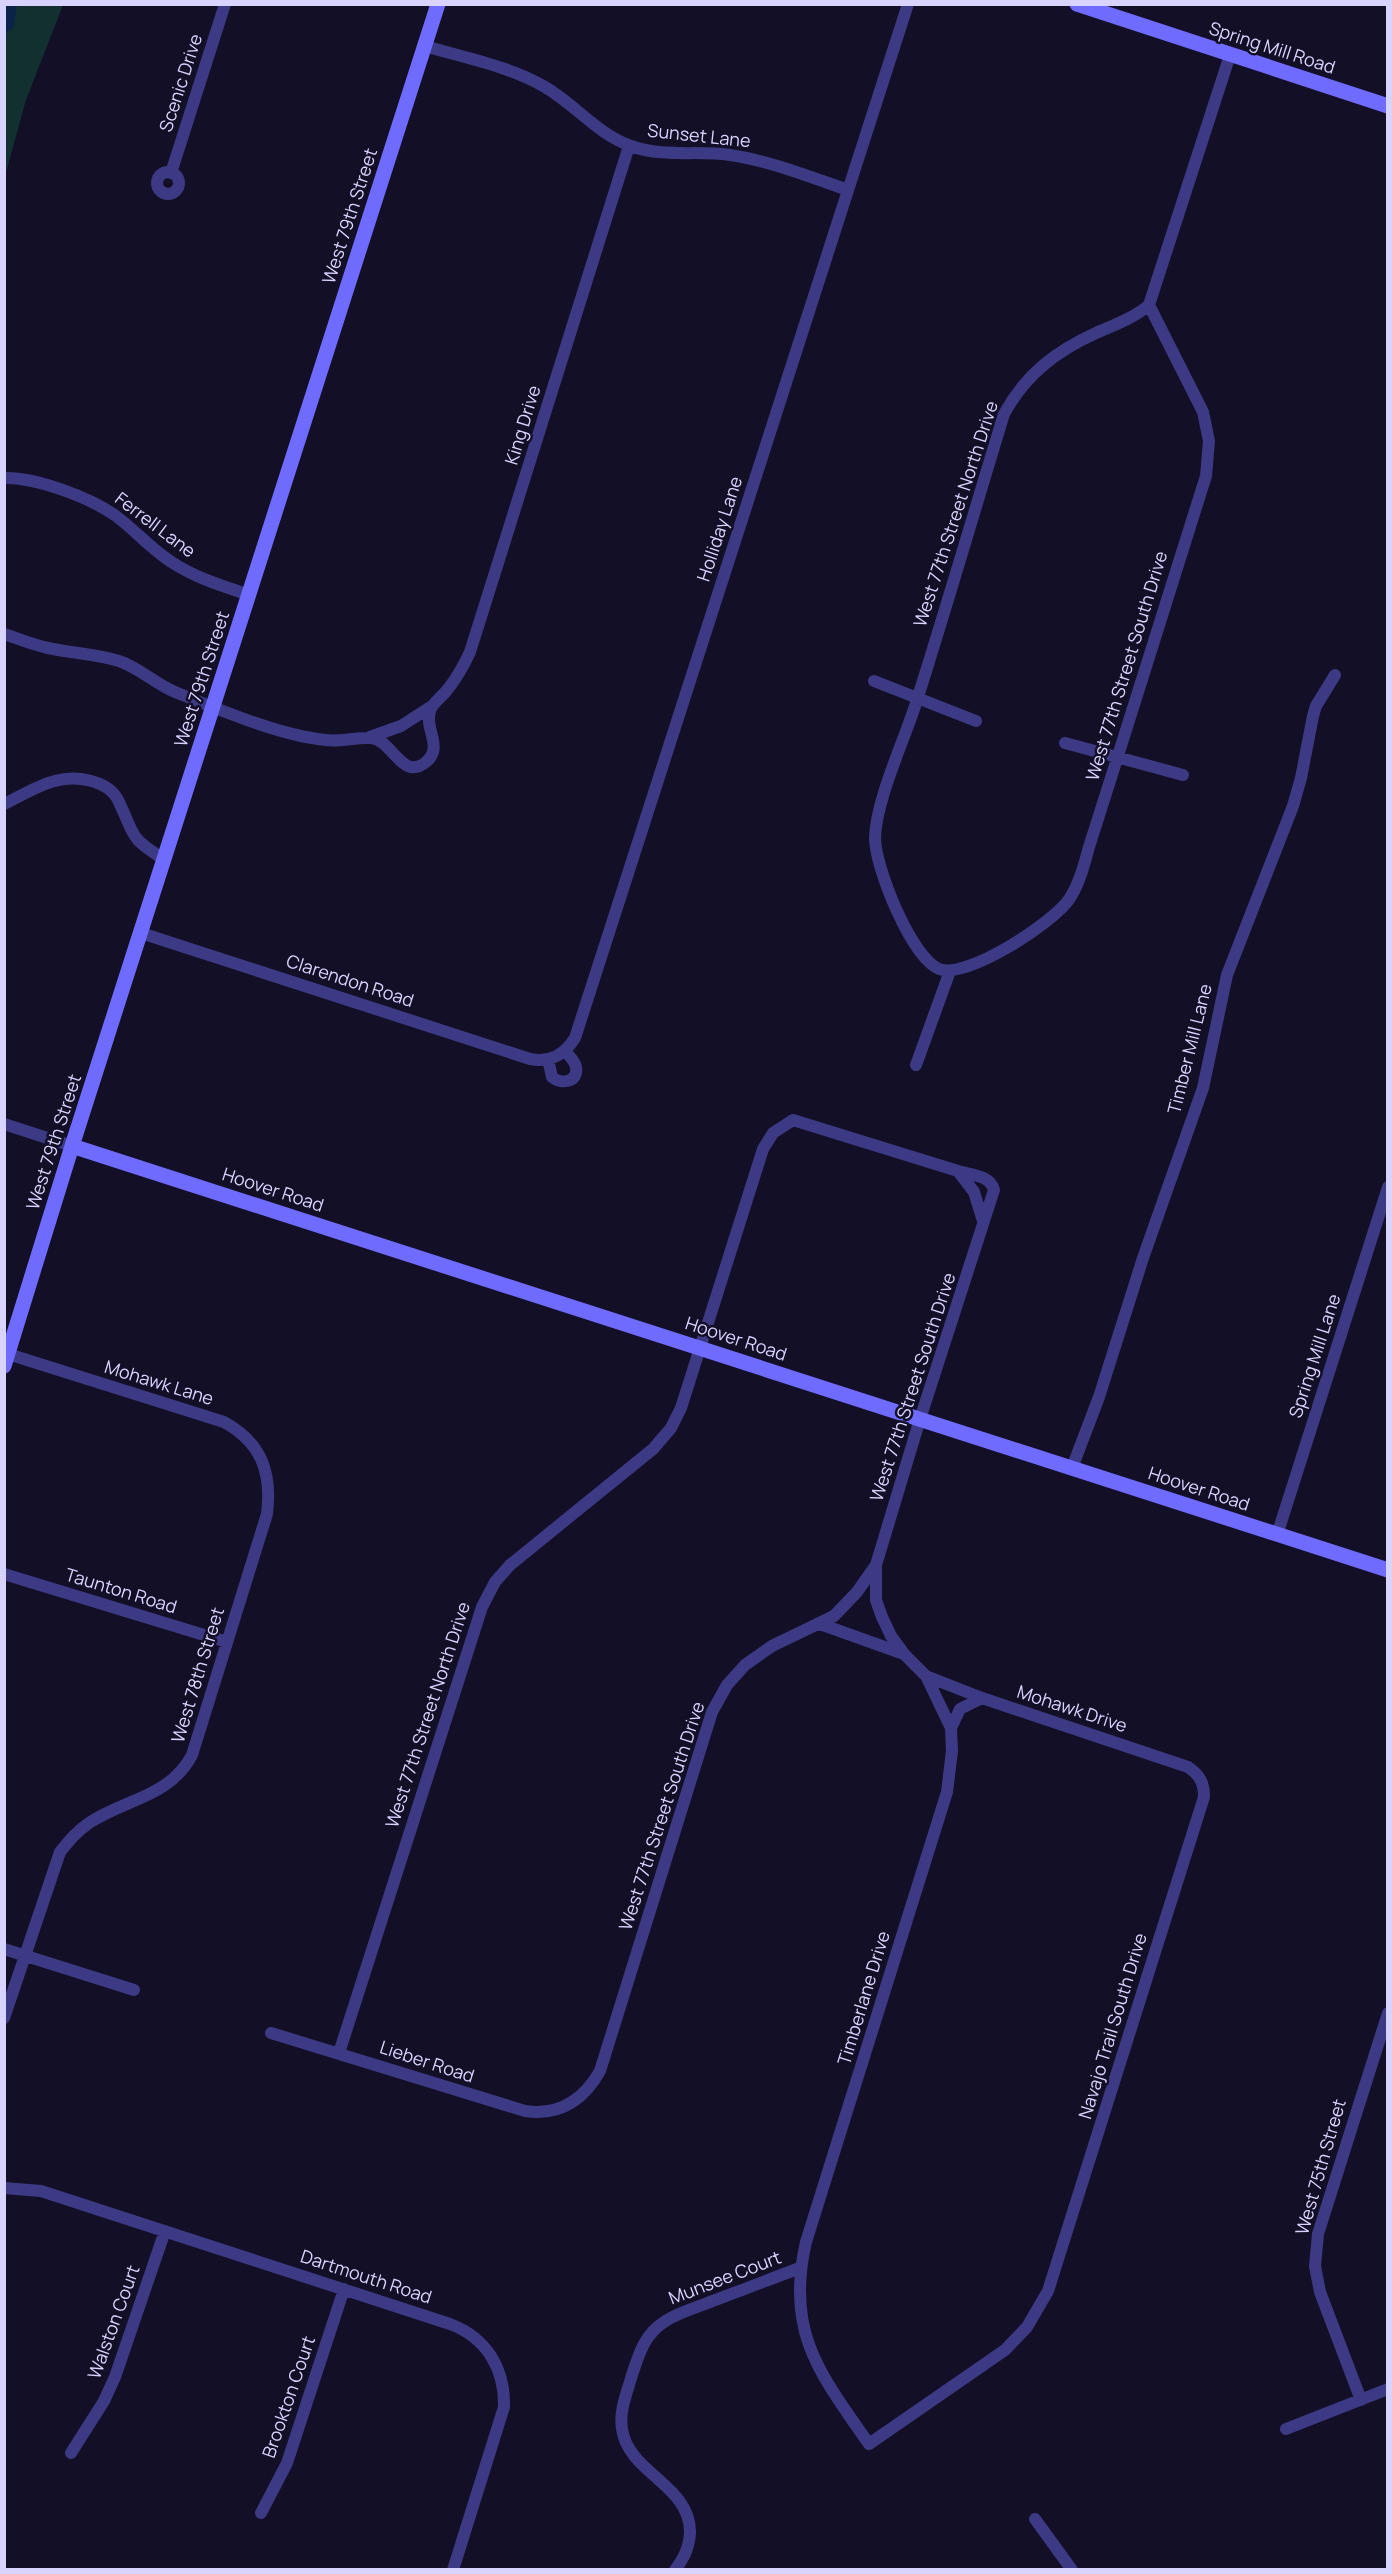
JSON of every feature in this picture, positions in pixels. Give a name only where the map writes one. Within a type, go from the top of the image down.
[{"type":"street","name":"Scenic Drive","points":[[171,172],[225,4]]},
{"type":"street","name":"West 79th Street","points":[[6,1360],[72,1146],[438,4]]},
{"type":"street","name":"Holliday Lane","points":[[556,1056],[575,1038],[908,4]]},
{"type":"street","name":"Spring Mill Road","points":[[1077,4],[1388,106]]},
{"type":"street","name":"Sunset Lane","points":[[425,46],[539,83],[567,101],[604,133],[629,146],[666,154],[714,153],[740,156],[848,190]]},
{"type":"street","points":[[1149,305],[1230,54]]},
{"type":"street","name":"King Drive","points":[[4,634],[47,648],[118,661],[135,668],[161,686],[309,738],[350,741],[370,737],[401,726],[432,705],[455,680],[470,652],[629,146]]},
{"type":"street","name":"West 77th Street North Drive","points":[[946,971],[930,964],[906,928],[878,866],[875,845],[879,813],[918,698],[1004,414],[1031,374],[1058,353],[1132,317],[1149,305]]},
{"type":"street","name":"West 77th Street South Drive","points":[[946,971],[970,967],[1040,928],[1064,906],[1079,882],[1202,487],[1209,458],[1208,429],[1201,407],[1149,305]]},
{"type":"street","name":"Ferrell Lane","points":[[4,478],[30,481],[93,503],[117,517],[154,550],[180,568],[249,595]]},
{"type":"street","name":"Timber Mill Lane","points":[[1072,1468],[1099,1397],[1143,1258],[1203,1088],[1227,975],[1293,806],[1316,706],[1335,675]]},
{"type":"street","points":[[874,681],[976,721]]},
{"type":"street","points":[[370,737],[382,741],[391,748],[396,759],[406,765],[414,766],[424,763],[434,749],[434,740],[428,722],[432,705]]},
{"type":"street","points":[[1065,743],[1183,775]]},
{"type":"street","points":[[4,804],[55,781],[70,779],[96,783],[113,793],[129,829],[139,844],[165,860]]},
{"type":"street","name":"Clarendon Road","points":[[141,933],[527,1058],[556,1056]]},
{"type":"street","points":[[916,1065],[946,971]]},
{"type":"street","points":[[556,1056],[576,1065],[576,1072],[567,1082],[559,1082],[550,1073],[556,1056]]},
{"type":"street","name":"West 77th Street North Drive","points":[[339,2052],[482,1607],[495,1582],[510,1565],[661,1441],[681,1408],[763,1149],[774,1133],[793,1120],[958,1171]]},
{"type":"street","points":[[4,1124],[72,1146]]},
{"type":"street","name":"Hoover Road","points":[[72,1146],[1388,1570]]},
{"type":"street","points":[[958,1171],[974,1192],[984,1222]]},
{"type":"street","name":"West 77th Street South Drive","points":[[573,2103],[584,2094],[600,2071],[709,1723],[719,1698],[733,1676],[753,1658],[772,1646],[820,1624],[845,1605],[876,1565],[920,1419],[994,1190],[991,1182],[986,1178],[958,1171]]},
{"type":"street","name":"Spring Mill Lane","points":[[1277,1535],[1388,1187]]},
{"type":"street","name":"Mohawk Lane","points":[[6,1360],[224,1422],[237,1430],[253,1445],[261,1459],[269,1484]]},
{"type":"street","name":"West 78th Street","points":[[4,2018],[55,1862],[70,1839],[90,1822],[163,1788],[180,1774],[190,1760],[267,1514],[269,1484]]},
{"type":"street","name":"Timberlane Drive","points":[[869,2444],[826,2383],[813,2359],[799,2306],[800,2268],[806,2242],[947,1792],[952,1751],[951,1728],[927,1676],[905,1655],[891,1636],[882,1617],[876,1600],[876,1565]]},
{"type":"street","name":"Taunton Road","points":[[4,1574],[227,1642]]},
{"type":"street","points":[[820,1624],[905,1655]]},
{"type":"street","name":"Mohawk Drive","points":[[927,1676],[982,1698],[1188,1767],[1198,1774],[1202,1782]]},
{"type":"street","points":[[951,1728],[960,1709],[982,1698]]},
{"type":"street","name":"Navajo Trail South Drive","points":[[869,2444],[1005,2350],[1036,2314],[1052,2281],[1204,1797],[1202,1782]]},
{"type":"street","points":[[4,1949],[134,1990]]},
{"type":"street","name":"West 75th Street","points":[[1361,2400],[1320,2292],[1315,2255],[1318,2234],[1384,2037],[1388,2013]]},
{"type":"street","name":"Lieber Road","points":[[271,2033],[525,2111],[547,2112],[573,2103]]},
{"type":"street","name":"Dartmouth Road","points":[[4,2188],[41,2191],[344,2289],[460,2328],[483,2345],[498,2368],[504,2390],[502,2418],[453,2570]]},
{"type":"street","name":"Walston Court","points":[[71,2452],[104,2401],[116,2377],[165,2231]]},
{"type":"street","name":"Munsee Court","points":[[675,2570],[683,2559],[689,2544],[690,2523],[684,2507],[678,2498],[636,2458],[627,2445],[622,2430],[622,2409],[642,2346],[651,2331],[665,2321],[800,2268]]},
{"type":"street","name":"Brookton Court","points":[[261,2513],[287,2463],[344,2289]]},
{"type":"street","points":[[1286,2429],[1388,2390]]},
{"type":"street","points":[[1035,2519],[1072,2570]]},
{"type":"green space","points":[[5,4],[63,5],[26,100],[5,176]]},
{"type":"waterway","points":[[4,22],[6,4]]}]
